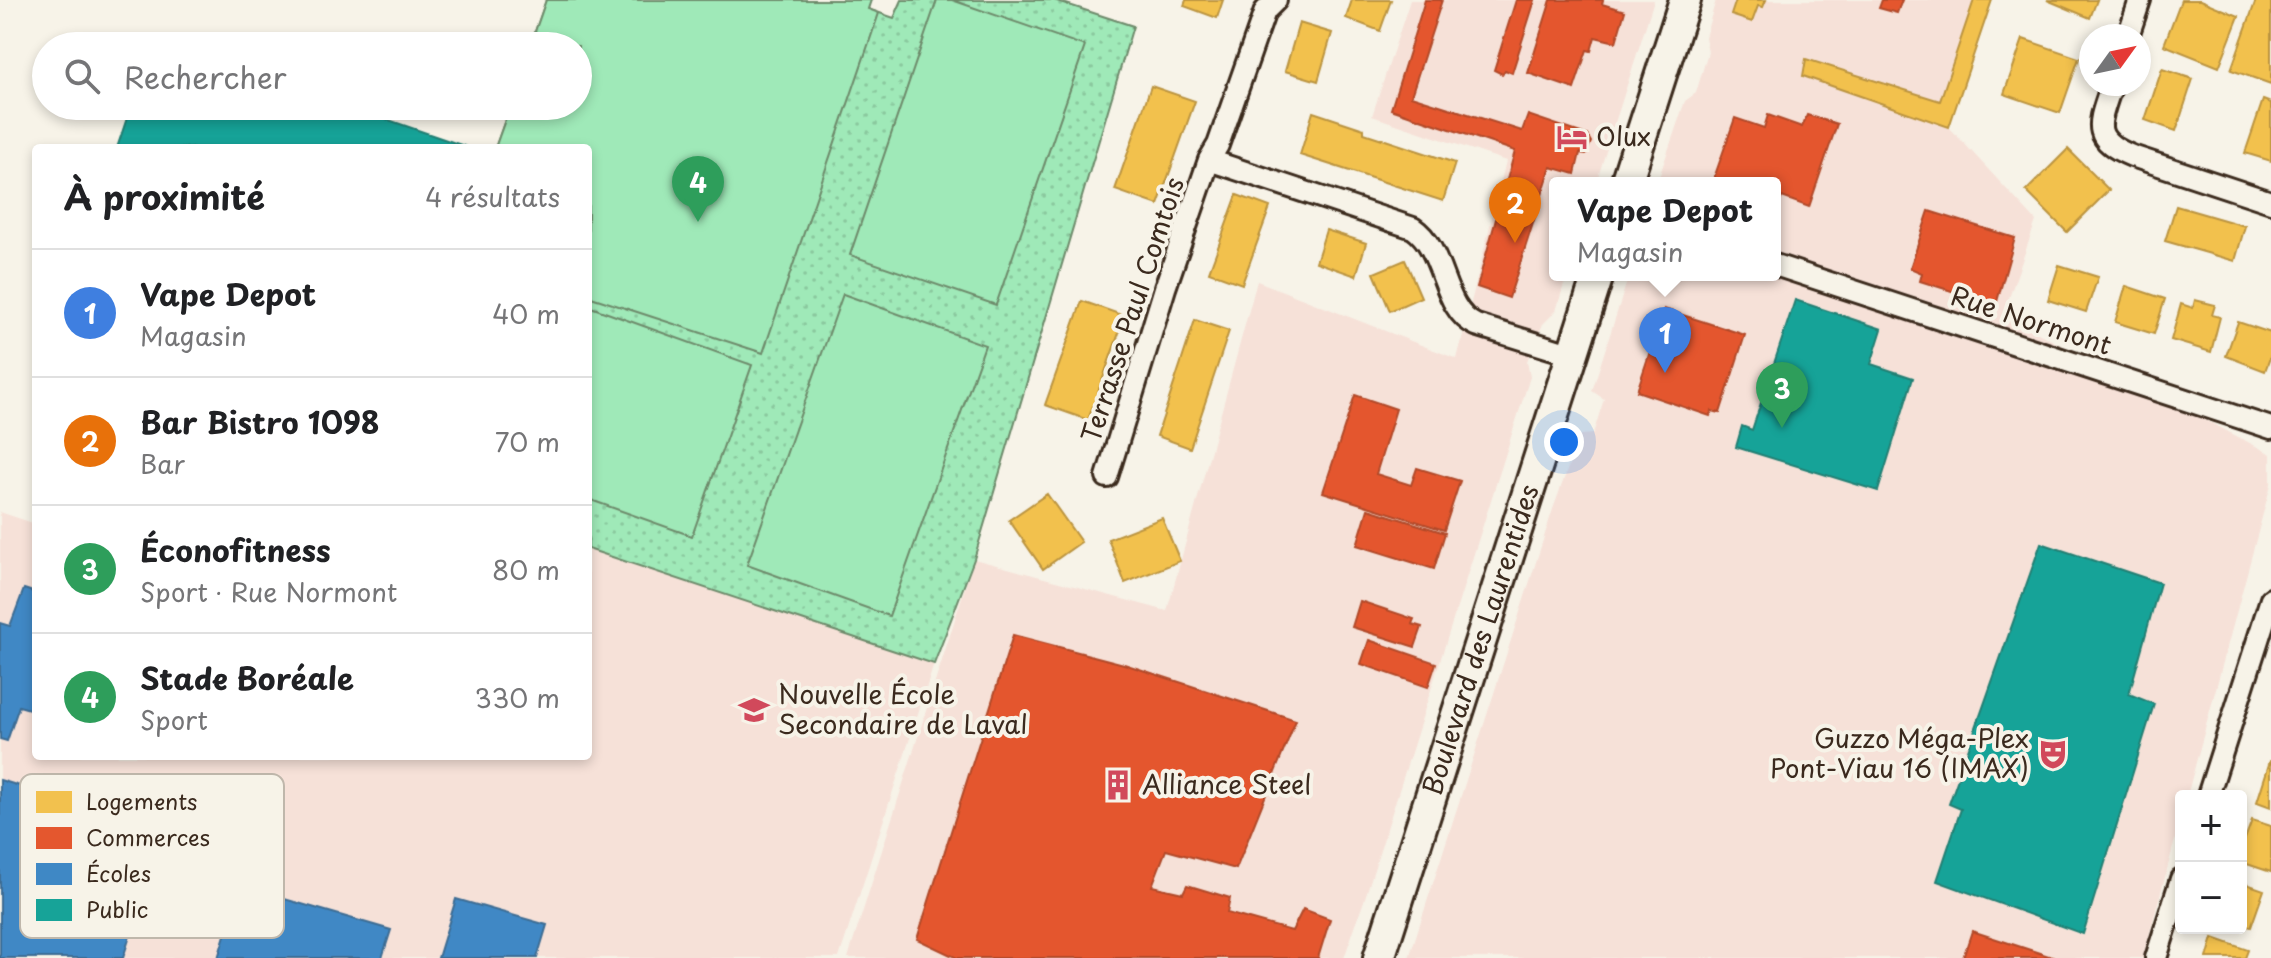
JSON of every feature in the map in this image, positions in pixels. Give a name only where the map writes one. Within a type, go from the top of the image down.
[{"type":"main road","points":[[1628,177],[1685,0]]},
{"type":"main road","name":"Boulevard des Laurentides","points":[[1379,958],[1596,281]]},
{"type":"street","name":"Terrasse Paul Comtois","points":[[1107,477],[1165,288],[1209,160],[1218,145],[1265,11],[1276,0]]},
{"type":"street","points":[[2132,24],[2140,0]]},
{"type":"street","points":[[2108,96],[2100,124],[2103,136],[2111,146],[2132,156],[2271,202]]},
{"type":"street","name":"Terrasse Paul Comtois","points":[[1209,160],[1413,228],[1431,246],[1465,319],[1573,355]]},
{"type":"street","name":"Rue Normont","points":[[1781,267],[2271,428]]},
{"type":"street","points":[[2210,790],[2271,599]]},
{"type":"street","points":[[2156,958],[2175,898]]},
{"type":"shaded area","points":[[1410,0],[1654,0],[1598,177],[1549,177],[1549,281],[1565,281],[1556,311],[1543,324],[1527,361],[1530,377],[1344,958],[848,958],[974,559],[1167,611],[1257,281],[1457,359],[1506,161],[1372,116]]},
{"type":"shaded area","points":[[1716,0],[1991,0],[1949,127],[2036,221],[2003,315],[2271,454],[2271,484],[2189,790],[2175,790],[2175,840],[2143,958],[1409,958],[1553,509],[1580,435],[1593,434],[1604,399],[1592,391],[1627,281],[1781,281],[1781,177],[1659,177],[1685,101],[1696,93],[1708,52],[1705,37]]},
{"type":"shaded area","name":"Nouvelle École Secondaire de Laval","points":[[0,512],[32,523],[32,760],[592,760],[592,544],[934,664],[839,958],[0,958]]},
{"type":"green space","points":[[546,0],[842,0],[894,18],[902,0],[1054,0],[1133,26],[974,559],[934,664],[592,550],[592,144],[496,144],[505,120],[592,120],[592,32],[535,32]]},
{"type":"green space","points":[[546,0],[871,0],[868,9],[879,13],[763,353],[592,297],[592,144],[496,144],[505,120],[592,120],[592,32],[535,32]]},
{"type":"green space","points":[[937,0],[952,0],[1085,46],[996,305],[850,255]]},
{"type":"green space","points":[[843,294],[985,345],[889,616],[747,565]]},
{"type":"green space","points":[[592,307],[752,365],[692,536],[592,500]]},
{"type":"building: Logements","points":[[1186,0],[1223,0],[1217,18],[1184,6]]},
{"type":"building: Logements","points":[[1352,0],[1391,0],[1380,31],[1346,18]]},
{"type":"building: Logements","points":[[1736,0],[1766,0],[1763,7],[1758,6],[1752,22],[1731,15]]},
{"type":"building: Logements","points":[[1974,0],[1992,0],[1949,127],[1803,76],[1806,59],[1940,101]]},
{"type":"building: Logements","points":[[2047,0],[2097,0],[2090,18]]},
{"type":"building: Logements","points":[[2181,0],[2200,0],[2239,16],[2219,67],[2164,45]]},
{"type":"building: Logements","points":[[2256,0],[2271,0],[2271,84],[2231,70]]},
{"type":"building: Logements","points":[[1299,23],[1332,33],[1318,81],[1285,71]]},
{"type":"building: Logements","points":[[2023,39],[2079,58],[2060,113],[2004,94]]},
{"type":"building: Logements","points":[[2162,69],[2193,79],[2176,131],[2145,120]]},
{"type":"building: Logements","points":[[1151,86],[1195,101],[1158,205],[1115,190]]},
{"type":"building: Logements","points":[[2263,100],[2271,103],[2271,161],[2245,153]]},
{"type":"building: Logements","points":[[1313,112],[1364,129],[1364,133],[1455,163],[1443,201],[1300,155]]},
{"type":"building: Logements","points":[[2068,149],[2109,190],[2067,232],[2026,191]]},
{"type":"building: Logements","points":[[1237,195],[1270,207],[1242,284],[1209,272]]},
{"type":"building: Logements","points":[[2176,206],[2245,226],[2235,261],[2165,241]]},
{"type":"building: Logements","points":[[1326,230],[1366,243],[1356,276],[1316,262]]},
{"type":"building: Logements","points":[[1405,260],[1421,297],[1390,311],[1374,273]]},
{"type":"building: Logements","points":[[2059,265],[2098,277],[2086,312],[2048,300]]},
{"type":"building: Logements","points":[[2126,286],[2165,299],[2154,334],[2115,322]]},
{"type":"building: Logements","points":[[2195,300],[2215,305],[2212,315],[2220,317],[2211,352],[2171,340],[2181,304],[2193,308]]},
{"type":"building: Logements","points":[[1082,301],[1125,316],[1088,420],[1045,405]]},
{"type":"building: Logements","points":[[1195,320],[1229,331],[1190,448],[1157,436]]},
{"type":"building: Logements","points":[[2238,322],[2271,333],[2271,355],[2265,371],[2226,356]]},
{"type":"building: Logements","points":[[1047,494],[1081,542],[1043,569],[1009,520]]},
{"type":"building: Logements","points":[[1162,518],[1180,561],[1125,583],[1108,539]]},
{"type":"building: Logements","points":[[2271,761],[2271,807],[2257,802]]},
{"type":"building: Logements","points":[[2252,820],[2271,826],[2271,872],[2247,864],[2247,834]]},
{"type":"building: Logements","points":[[2247,884],[2264,890],[2251,927],[2247,926]]},
{"type":"building: Logements","points":[[2213,938],[2248,950],[2245,958],[2207,958]]},
{"type":"building: Commerces","points":[[1425,0],[1442,0],[1411,96],[1522,131],[1528,115],[1587,135],[1591,142],[1586,154],[1580,153],[1575,174],[1551,167],[1509,298],[1477,287],[1515,151],[1391,109]]},
{"type":"building: Commerces","points":[[1516,0],[1535,0],[1512,73],[1505,70],[1502,74],[1494,70]]},
{"type":"building: Commerces","points":[[1551,0],[1603,0],[1602,4],[1625,11],[1616,42],[1595,37],[1591,51],[1587,50],[1574,89],[1528,73]]},
{"type":"building: Commerces","points":[[1882,0],[1902,0],[1897,13],[1879,8]]},
{"type":"building: Commerces","points":[[1768,115],[1802,127],[1807,115],[1837,124],[1809,207],[1781,199],[1781,177],[1714,177],[1735,118],[1764,128]]},
{"type":"building: Commerces","points":[[1929,211],[2015,238],[1996,305],[1920,281],[1922,273],[1910,268]]},
{"type":"building: Commerces","points":[[1664,309],[1745,335],[1720,413],[1712,411],[1710,416],[1637,391]]},
{"type":"building: Commerces","points":[[1355,395],[1396,409],[1376,474],[1411,485],[1417,468],[1460,481],[1444,530],[1323,492]]},
{"type":"building: Commerces","points":[[1368,509],[1445,533],[1434,569],[1357,545]]},
{"type":"building: Commerces","points":[[1360,601],[1414,619],[1412,624],[1422,627],[1415,647],[1352,627]]},
{"type":"building: Commerces","name":"Alliance Steel","points":[[1013,635],[1124,664],[1296,720],[1236,869],[1166,850],[1152,886],[1183,893],[1187,885],[1230,898],[1227,913],[1292,931],[1303,909],[1330,919],[1318,958],[957,958],[917,939]]},
{"type":"building: Commerces","points":[[1369,640],[1436,663],[1428,687],[1361,664]]},
{"type":"building: Commerces","points":[[1972,931],[2055,958],[1963,958]]},
{"type":"building: Écoles","points":[[24,589],[32,592],[32,710],[19,706],[7,741],[0,739],[0,623],[10,626]]},
{"type":"building: Écoles","points":[[0,780],[20,786],[20,938],[129,938],[123,958],[0,958]]},
{"type":"building: Écoles","points":[[284,899],[391,930],[382,958],[218,958],[224,938],[284,938]]},
{"type":"building: Écoles","points":[[456,899],[547,925],[537,958],[438,958]]},
{"type":"building: Public","points":[[126,120],[389,120],[458,144],[118,144]]},
{"type":"building: Public","points":[[1795,300],[1882,329],[1871,364],[1913,378],[1878,491],[1736,447],[1742,426],[1752,430]]},
{"type":"building: Public","name":"Guzzo Méga-Plex Pont-Viau 16 (IMAX)","points":[[2041,543],[2160,583],[2129,694],[2154,704],[2083,934],[1937,881],[1961,809],[1949,804]]},
{"type":"place","name":"Olux","points":[[1572,137]]},
{"type":"place","name":"Stade Boréale","points":[[698,222]]},
{"type":"place","name":"Bar Bistro 1098","points":[[1515,243]]},
{"type":"place","name":"Vape Depot","points":[[1665,373]]},
{"type":"place","name":"Éconofitness","points":[[1782,428]]},
{"type":"place","name":"Nouvelle École Secondaire de Laval","points":[[754,710]]},
{"type":"place","name":"Guzzo Méga-Plex Pont-Viau 16 (IMAX)","points":[[2053,754]]},
{"type":"place","name":"Alliance Steel","points":[[1118,785]]}]
